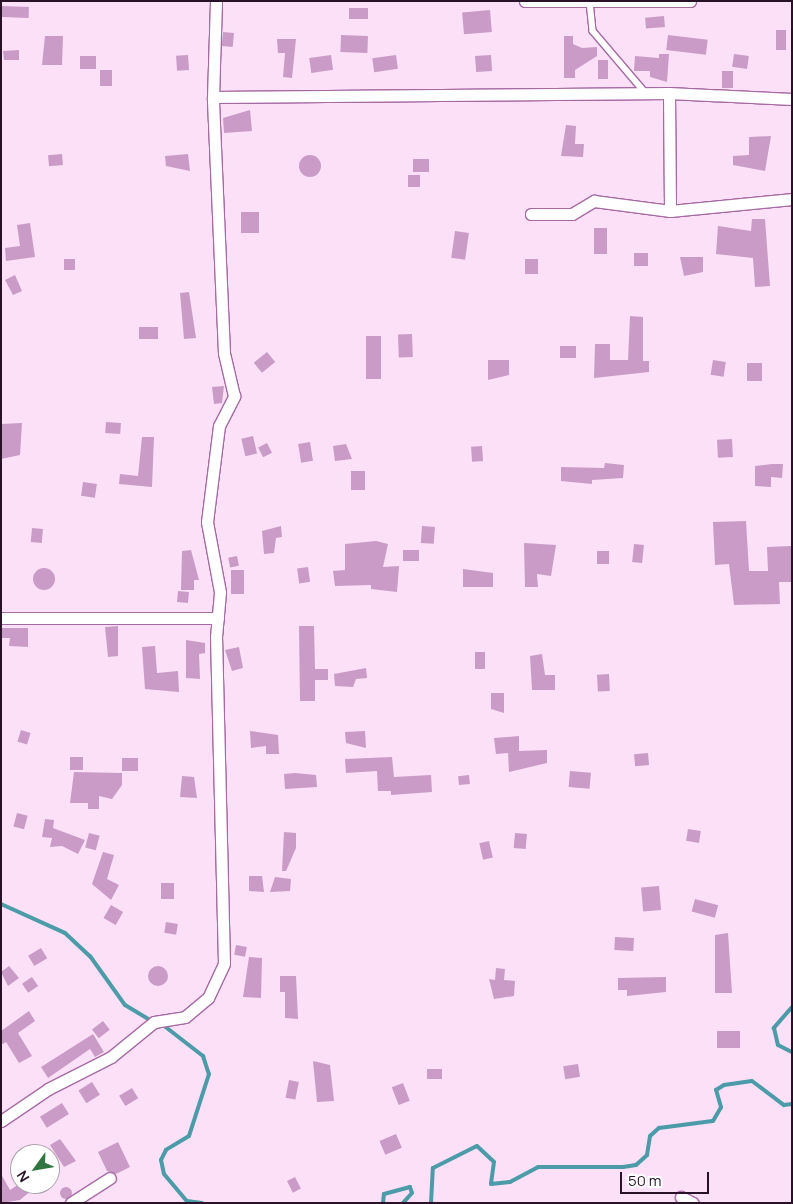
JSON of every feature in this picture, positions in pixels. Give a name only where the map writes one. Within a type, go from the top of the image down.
[{"type":"street","points":[[1,1121],[48,1089],[111,1057],[154,1022],[185,1017],[208,998],[224,963],[218,618],[220,592],[207,522],[219,426],[234,396],[224,353],[213,96],[216,1]]},
{"type":"street","points":[[525,1],[690,1]]},
{"type":"street","points":[[213,96],[669,93],[792,99]]},
{"type":"street","points":[[669,93],[670,211]]},
{"type":"street","points":[[531,214],[572,214],[594,201],[670,211],[792,200]]},
{"type":"street","points":[[1,618],[218,618]]},
{"type":"street","points":[[71,1203],[110,1178]]},
{"type":"street","points":[[681,1197],[693,1203]]},
{"type":"lane","points":[[590,2],[593,31],[646,94]]},
{"type":"building","points":[[2,6],[29,7],[29,18],[2,17]]},
{"type":"building","points":[[349,8],[368,8],[368,19],[349,19]]},
{"type":"building","points":[[490,10],[492,32],[464,34],[462,12]]},
{"type":"building","points":[[664,16],[665,27],[646,29],[645,18]]},
{"type":"building","points":[[776,30],[786,30],[786,50],[776,50]]},
{"type":"building","points":[[223,32],[234,33],[233,47],[222,46]]},
{"type":"building","points":[[341,35],[368,36],[367,53],[340,52]]},
{"type":"building","points":[[668,35],[708,40],[706,55],[666,50]]},
{"type":"building","points":[[45,36],[63,36],[62,65],[42,65]]},
{"type":"building","points":[[564,36],[573,36],[573,44],[582,48],[597,47],[597,56],[575,70],[575,78],[564,78]]},
{"type":"building","points":[[277,39],[296,39],[292,78],[283,77],[285,53],[278,53]]},
{"type":"building","points":[[19,50],[19,60],[4,60],[3,51]]},
{"type":"building","points":[[659,54],[669,54],[667,82],[650,77],[650,71],[634,71],[635,56],[659,58]]},
{"type":"building","points":[[734,54],[749,56],[747,69],[732,67]]},
{"type":"building","points":[[188,55],[189,70],[177,71],[176,56]]},
{"type":"building","points":[[331,55],[333,70],[311,73],[309,58]]},
{"type":"building","points":[[396,55],[398,69],[374,72],[372,58]]},
{"type":"building","points":[[491,55],[492,71],[476,72],[475,56]]},
{"type":"building","points":[[80,56],[96,56],[96,69],[80,69]]},
{"type":"building","points":[[598,60],[608,60],[608,79],[598,79]]},
{"type":"building","points":[[100,70],[112,70],[112,86],[100,86]]},
{"type":"building","points":[[722,71],[733,71],[733,88],[722,88]]},
{"type":"building","points":[[250,110],[252,131],[224,133],[223,118]]},
{"type":"building","points":[[566,125],[576,126],[575,144],[584,144],[583,157],[561,156]]},
{"type":"building","points":[[771,136],[765,171],[733,165],[733,156],[749,155],[749,137]]},
{"type":"building","points":[[62,154],[63,165],[49,166],[48,155]]},
{"type":"building","points":[[188,154],[190,171],[166,166],[165,156]]},
{"type":"building","points":[[310,155],[318,158],[321,166],[318,174],[310,177],[302,174],[299,166],[302,158]]},
{"type":"building","points":[[413,159],[429,159],[429,172],[413,172]]},
{"type":"building","points":[[408,175],[420,175],[420,187],[408,187]]},
{"type":"building","points":[[241,212],[259,212],[259,233],[241,233]]},
{"type":"building","points":[[752,219],[765,219],[770,286],[755,287],[753,258],[716,254],[718,226],[751,231]]},
{"type":"building","points":[[30,223],[35,257],[6,261],[5,248],[20,246],[17,225]]},
{"type":"building","points":[[594,228],[607,228],[607,254],[594,254]]},
{"type":"building","points":[[455,231],[469,233],[465,260],[451,258]]},
{"type":"building","points":[[634,253],[648,253],[648,266],[634,266]]},
{"type":"building","points":[[680,257],[703,257],[703,272],[684,276]]},
{"type":"building","points":[[64,259],[75,259],[75,270],[64,270]]},
{"type":"building","points":[[525,259],[538,259],[538,274],[525,274]]},
{"type":"building","points":[[15,275],[22,291],[13,295],[5,280]]},
{"type":"building","points":[[189,292],[196,338],[184,339],[180,293]]},
{"type":"building","points":[[630,316],[643,317],[643,361],[649,361],[649,372],[594,378],[595,344],[610,344],[610,360],[628,360]]},
{"type":"building","points":[[139,327],[158,327],[158,339],[139,339]]},
{"type":"building","points":[[398,334],[412,334],[413,357],[399,357]]},
{"type":"building","points":[[366,336],[381,336],[381,379],[366,379]]},
{"type":"building","points":[[560,346],[576,346],[576,358],[560,358]]},
{"type":"building","points":[[267,352],[275,362],[262,373],[254,363]]},
{"type":"building","points":[[488,360],[509,360],[509,375],[488,380]]},
{"type":"building","points":[[713,360],[726,362],[723,377],[711,375]]},
{"type":"building","points":[[747,363],[762,363],[762,381],[747,381]]},
{"type":"building","points":[[224,386],[222,403],[214,404],[212,387]]},
{"type":"building","points":[[106,422],[121,423],[120,434],[105,433]]},
{"type":"building","points":[[22,423],[20,455],[1,459],[1,424]]},
{"type":"building","points":[[253,436],[257,454],[245,456],[241,439]]},
{"type":"building","points":[[142,437],[154,437],[152,487],[119,484],[120,474],[138,476]]},
{"type":"building","points":[[732,439],[733,457],[718,458],[717,440]]},
{"type":"building","points":[[310,442],[313,461],[301,463],[298,444]]},
{"type":"building","points":[[267,443],[272,453],[263,457],[258,448]]},
{"type":"building","points":[[346,444],[352,459],[335,461],[333,446]]},
{"type":"building","points":[[482,446],[483,461],[472,462],[471,447]]},
{"type":"building","points":[[605,463],[624,465],[623,478],[592,480],[592,484],[561,481],[561,467],[604,468]]},
{"type":"building","points":[[783,464],[782,478],[771,477],[771,487],[755,486],[755,466]]},
{"type":"building","points":[[351,471],[365,471],[365,490],[351,490]]},
{"type":"building","points":[[83,482],[97,484],[95,498],[81,496]]},
{"type":"building","points":[[746,521],[749,571],[768,571],[767,547],[791,546],[791,582],[779,582],[780,604],[734,605],[729,564],[715,565],[713,522]]},
{"type":"building","points":[[281,526],[282,537],[276,538],[274,553],[264,554],[262,531]]},
{"type":"building","points":[[422,526],[435,527],[434,544],[421,543]]},
{"type":"building","points":[[32,528],[43,529],[42,543],[31,542]]},
{"type":"building","points":[[376,541],[388,544],[383,567],[399,566],[397,592],[371,589],[371,585],[335,586],[333,571],[345,570],[345,544]]},
{"type":"building","points":[[524,543],[556,545],[551,576],[537,574],[538,587],[525,587]]},
{"type":"building","points":[[634,544],[644,545],[642,563],[632,562]]},
{"type":"building","points":[[191,550],[199,580],[194,580],[194,590],[181,590],[182,551]]},
{"type":"building","points":[[403,550],[419,550],[419,561],[403,561]]},
{"type":"building","points":[[597,551],[609,551],[609,564],[597,564]]},
{"type":"building","points":[[237,556],[239,566],[230,568],[228,558]]},
{"type":"building","points":[[308,567],[310,582],[299,583],[297,569]]},
{"type":"building","points":[[44,568],[52,571],[55,579],[52,587],[44,590],[36,587],[33,579],[36,571]]},
{"type":"building","points":[[463,569],[493,573],[493,587],[463,587]]},
{"type":"building","points":[[231,570],[244,570],[244,594],[231,594]]},
{"type":"building","points":[[178,591],[189,592],[188,603],[177,602]]},
{"type":"building","points":[[118,626],[118,656],[108,657],[105,627]]},
{"type":"building","points":[[299,626],[314,626],[315,669],[328,669],[328,680],[315,680],[315,701],[300,701]]},
{"type":"building","points":[[1,628],[28,628],[28,647],[9,646],[10,638],[1,638]]},
{"type":"building","points":[[186,640],[205,643],[205,653],[199,654],[200,679],[186,678]]},
{"type":"building","points":[[155,646],[157,673],[178,671],[179,692],[145,689],[142,647]]},
{"type":"building","points":[[239,647],[243,668],[232,671],[225,650]]},
{"type":"building","points":[[475,652],[485,652],[485,669],[475,669]]},
{"type":"building","points":[[542,654],[545,675],[555,675],[555,690],[532,690],[530,656]]},
{"type":"building","points":[[366,668],[367,678],[356,679],[353,687],[335,686],[334,674]]},
{"type":"building","points":[[609,674],[610,691],[598,692],[597,675]]},
{"type":"building","points":[[491,693],[504,693],[504,713],[491,709]]},
{"type":"building","points":[[21,730],[31,733],[27,744],[17,741]]},
{"type":"building","points":[[250,731],[278,735],[279,754],[266,754],[266,746],[251,748]]},
{"type":"building","points":[[365,731],[366,748],[346,743],[345,732]]},
{"type":"building","points":[[519,736],[519,751],[547,750],[547,763],[509,772],[508,753],[496,754],[494,738]]},
{"type":"building","points":[[648,753],[649,765],[635,766],[634,754]]},
{"type":"building","points":[[70,757],[83,757],[83,770],[70,770]]},
{"type":"building","points":[[392,757],[394,777],[431,775],[432,792],[391,795],[391,791],[378,791],[377,771],[346,773],[345,759]]},
{"type":"building","points":[[122,758],[138,758],[138,771],[122,771]]},
{"type":"building","points":[[570,771],[591,773],[590,789],[569,787]]},
{"type":"building","points":[[74,772],[122,773],[122,785],[112,799],[99,796],[99,809],[88,809],[88,803],[70,803]]},
{"type":"building","points":[[284,774],[316,775],[317,787],[285,789]]},
{"type":"building","points":[[469,775],[470,784],[459,785],[458,776]]},
{"type":"building","points":[[182,776],[194,777],[197,798],[180,797]]},
{"type":"building","points":[[17,813],[28,816],[24,829],[13,827]]},
{"type":"building","points":[[45,819],[54,820],[53,828],[85,840],[78,854],[62,846],[50,847],[52,838],[42,837]]},
{"type":"building","points":[[688,829],[701,831],[699,843],[686,841]]},
{"type":"building","points":[[284,832],[296,833],[296,848],[286,871],[282,871]]},
{"type":"building","points":[[89,833],[100,836],[96,850],[85,847]]},
{"type":"building","points":[[515,833],[527,834],[526,849],[514,848]]},
{"type":"building","points":[[489,841],[493,858],[483,860],[479,843]]},
{"type":"building","points":[[103,852],[114,855],[107,879],[119,885],[111,900],[92,884]]},
{"type":"building","points":[[249,876],[262,876],[264,892],[249,891]]},
{"type":"building","points":[[275,877],[291,879],[290,891],[270,892]]},
{"type":"building","points":[[161,883],[174,883],[174,899],[161,899]]},
{"type":"building","points":[[659,886],[661,910],[643,911],[641,888]]},
{"type":"building","points":[[695,899],[718,905],[715,918],[692,912]]},
{"type":"building","points":[[111,905],[123,912],[116,925],[104,918]]},
{"type":"building","points":[[166,922],[178,924],[176,935],[164,933]]},
{"type":"building","points":[[728,933],[732,993],[715,993],[715,935]]},
{"type":"building","points":[[615,937],[634,938],[633,951],[614,950]]},
{"type":"building","points":[[236,945],[247,947],[245,957],[234,955]]},
{"type":"building","points":[[41,948],[47,958],[34,966],[28,956]]},
{"type":"building","points":[[249,957],[262,958],[261,998],[243,997]]},
{"type":"building","points":[[9,966],[19,978],[8,986],[1,972]]},
{"type":"building","points":[[158,966],[165,969],[168,976],[165,983],[158,986],[151,983],[148,976],[151,969]]},
{"type":"building","points":[[496,968],[505,969],[504,980],[515,981],[514,996],[494,999],[489,979],[495,980]]},
{"type":"building","points":[[280,976],[296,976],[298,1019],[285,1018],[285,992],[280,992]]},
{"type":"building","points":[[32,977],[38,986],[28,993],[22,984]]},
{"type":"building","points":[[666,977],[666,992],[627,996],[627,990],[618,990],[618,978]]},
{"type":"building","points":[[29,1011],[35,1021],[18,1033],[32,1056],[19,1063],[6,1042],[1,1045],[1,1031]]},
{"type":"building","points":[[103,1021],[110,1030],[99,1038],[92,1030]]},
{"type":"building","points":[[717,1031],[740,1031],[740,1048],[717,1048]]},
{"type":"building","points":[[93,1034],[104,1052],[95,1057],[90,1049],[48,1078],[41,1067]]},
{"type":"building","points":[[313,1061],[330,1065],[334,1101],[317,1102]]},
{"type":"building","points":[[578,1064],[580,1077],[565,1079],[563,1066]]},
{"type":"building","points":[[427,1069],[442,1069],[442,1079],[427,1079]]},
{"type":"building","points":[[289,1080],[299,1082],[295,1100],[286,1098]]},
{"type":"building","points":[[92,1082],[100,1095],[86,1103],[78,1090]]},
{"type":"building","points":[[403,1083],[410,1101],[399,1105],[392,1087]]},
{"type":"building","points":[[132,1088],[138,1098],[125,1106],[119,1096]]},
{"type":"building","points":[[62,1103],[69,1114],[47,1128],[40,1117]]},
{"type":"building","points":[[396,1134],[402,1148],[385,1155],[379,1141]]},
{"type":"building","points":[[60,1139],[76,1161],[64,1167],[60,1161],[60,1144],[52,1144]]},
{"type":"building","points":[[118,1142],[130,1167],[116,1174],[107,1171],[98,1152]]},
{"type":"building","points":[[1,1174],[10,1190],[10,1194],[27,1194],[20,1200],[1,1203]]},
{"type":"building","points":[[295,1177],[301,1189],[293,1193],[287,1181]]},
{"type":"building","points":[[68,1187],[72,1191],[71,1198],[61,1198],[61,1188]]},
{"type":"waterway","points":[[1,904],[65,933],[90,956],[125,1005],[152,1021]]},
{"type":"waterway","points":[[792,1007],[774,1028],[778,1045],[792,1052]]},
{"type":"waterway","points":[[163,1025],[203,1056],[209,1074],[189,1136],[166,1150],[161,1160],[164,1174],[187,1201],[202,1203]]},
{"type":"waterway","points":[[431,1203],[433,1168],[477,1146],[494,1162],[491,1184],[510,1182],[538,1167],[623,1167],[636,1165],[647,1155],[650,1136],[659,1128],[713,1121],[721,1107],[716,1090],[724,1085],[752,1081],[784,1105],[792,1104]]},
{"type":"waterway","points":[[383,1203],[384,1194],[410,1187],[412,1193],[403,1203]]}]
